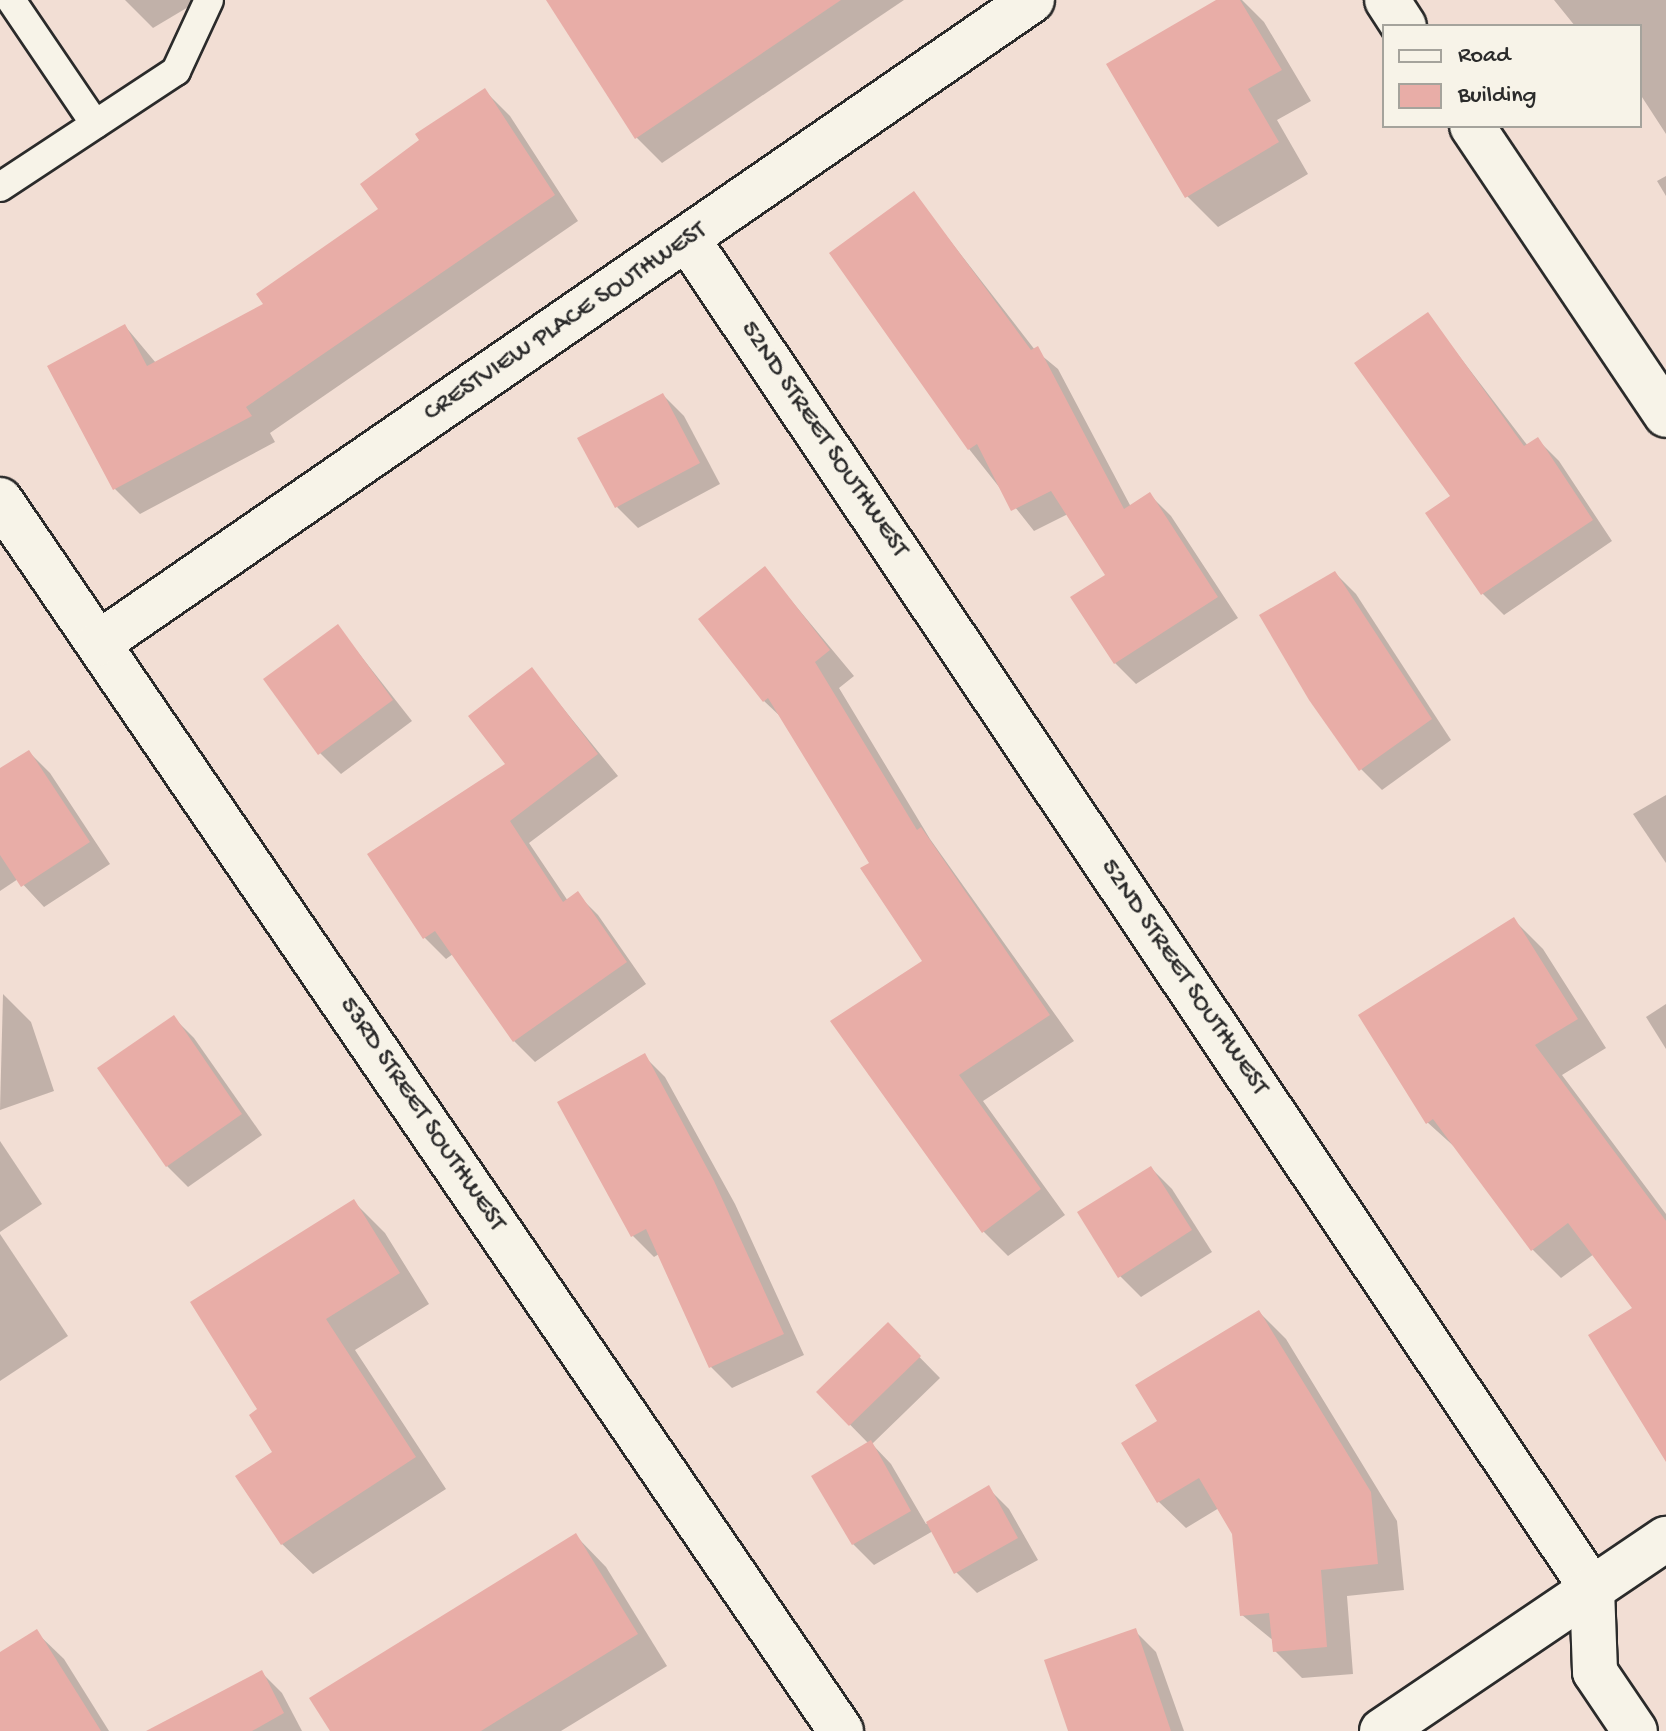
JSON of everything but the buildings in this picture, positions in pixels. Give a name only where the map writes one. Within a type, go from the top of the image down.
[{"type":"street","name":"CRESTVIEW PLACE SOUTHWEST","points":[[99,643],[688,240],[1032,0]]},
{"type":"street","points":[[1387,0],[1403,24]]},
{"type":"street","points":[[1473,128],[1666,415]]},
{"type":"street","name":"52ND STREET SOUTHWEST","points":[[688,240],[1592,1589]]},
{"type":"street","name":"53RD STREET SOUTHWEST","points":[[0,500],[841,1731]]},
{"type":"street","points":[[1382,1731],[1666,1539]]},
{"type":"street","points":[[1592,1589],[1595,1672],[1635,1731]]},
{"type":"lane","points":[[11,0],[95,124]]},
{"type":"lane","points":[[0,187],[176,71],[209,0]]}]
